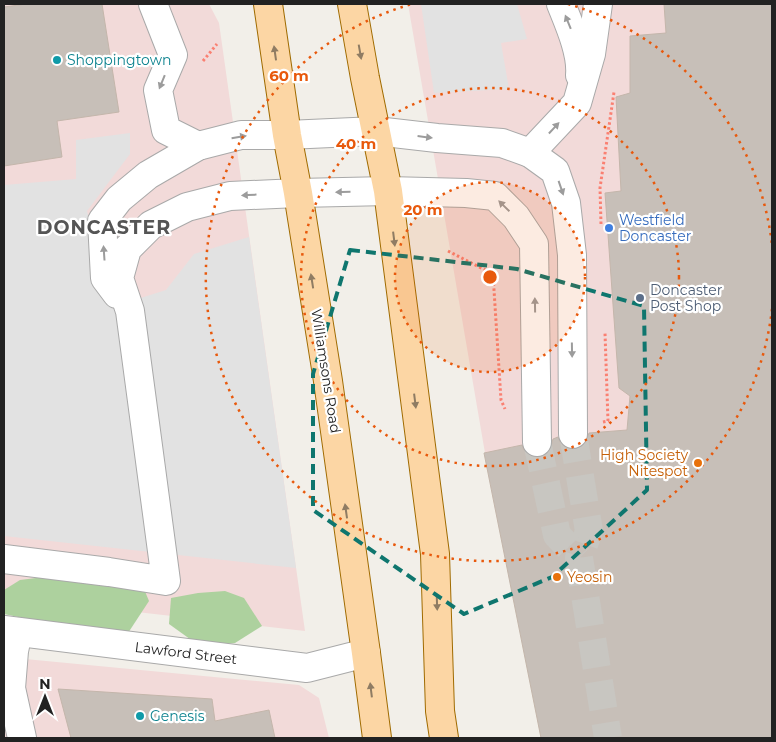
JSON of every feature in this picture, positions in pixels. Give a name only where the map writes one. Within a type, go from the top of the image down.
[{"type":"main road","name":"Williamsons Road","points":[[268,4],[287,135],[328,381],[377,738]]},
{"type":"main road","points":[[352,4],[388,191],[435,554],[440,711],[444,738]]},
{"type":"street","points":[[153,4],[173,55],[158,90],[166,130],[198,146]]},
{"type":"street","points":[[560,4],[573,36],[580,68],[577,103]]},
{"type":"street","points":[[530,153],[577,103],[591,54],[598,4]]},
{"type":"street","points":[[130,311],[105,278],[102,221],[119,199],[148,175],[198,146],[241,135],[376,131],[502,143],[530,153],[555,171],[566,203],[572,255],[573,434]]},
{"type":"street","points":[[4,559],[166,581],[130,311],[119,278],[126,249],[152,224],[187,207],[230,196],[298,192],[388,191],[466,192],[494,196],[516,217],[534,244],[537,442]]},
{"type":"street","points":[[11,631],[14,651],[11,688],[22,738]]},
{"type":"street","name":"Lawford Street","points":[[11,631],[307,668],[366,653]]},
{"type":"path","points":[[448,251],[493,274],[501,400]]},
{"type":"highlighted area","points":[[350,250],[517,269],[644,306],[647,490],[552,577],[464,614],[313,510],[313,374]]},
{"type":"shaded area","points":[[4,4],[209,4],[219,23],[305,631],[4,597]]},
{"type":"shaded area","name":"Westfield Doncaster","points":[[408,4],[772,4],[772,738],[541,738],[485,453]]},
{"type":"shaded area","points":[[421,4],[517,4],[527,39],[501,43],[509,89],[434,93]]},
{"type":"shaded area","points":[[130,133],[130,154],[87,211],[112,307],[166,290],[194,254],[249,237],[296,568],[4,536],[4,185],[76,179],[76,140]]},
{"type":"shaded area","points":[[4,657],[299,685],[319,698],[329,738],[4,738]]},
{"type":"green space","points":[[52,576],[144,589],[149,601],[128,633],[42,622],[4,614],[4,590],[20,580]]},
{"type":"green space","points":[[225,591],[244,598],[262,626],[235,643],[201,647],[169,624],[171,598]]},
{"type":"building","name":"Shoppingtown","points":[[26,4],[102,4],[119,112],[57,121],[62,157],[4,166],[4,7]]},
{"type":"building","name":"Westfield Doncaster","points":[[664,4],[772,4],[772,738],[541,738],[484,453],[522,445],[529,455],[538,458],[550,450],[553,439],[558,437],[565,447],[574,450],[586,442],[589,433],[627,430],[630,396],[619,388],[605,193],[621,191],[616,97],[630,93],[630,36],[666,33]]},
{"type":"building","name":"Genesis","points":[[58,689],[212,699],[215,721],[269,710],[275,738],[71,738]]},
{"type":"tunnel","points":[[573,434],[589,531],[579,558],[608,738]]},
{"type":"tunnel","points":[[537,442],[557,535],[579,558]]},
{"type":"place","name":"Shoppingtown","points":[[57,60]]},
{"type":"place","name":"Westfield Doncaster","points":[[609,228]]},
{"type":"place","name":"Doncaster Post Shop","points":[[640,298]]},
{"type":"place","name":"High Society Nitespot","points":[[698,463]]},
{"type":"place","name":"Yeosin","points":[[557,577]]},
{"type":"place","name":"Genesis","points":[[140,716]]},
{"type":"district","name":"DONCASTER","points":[[104,227]]}]
